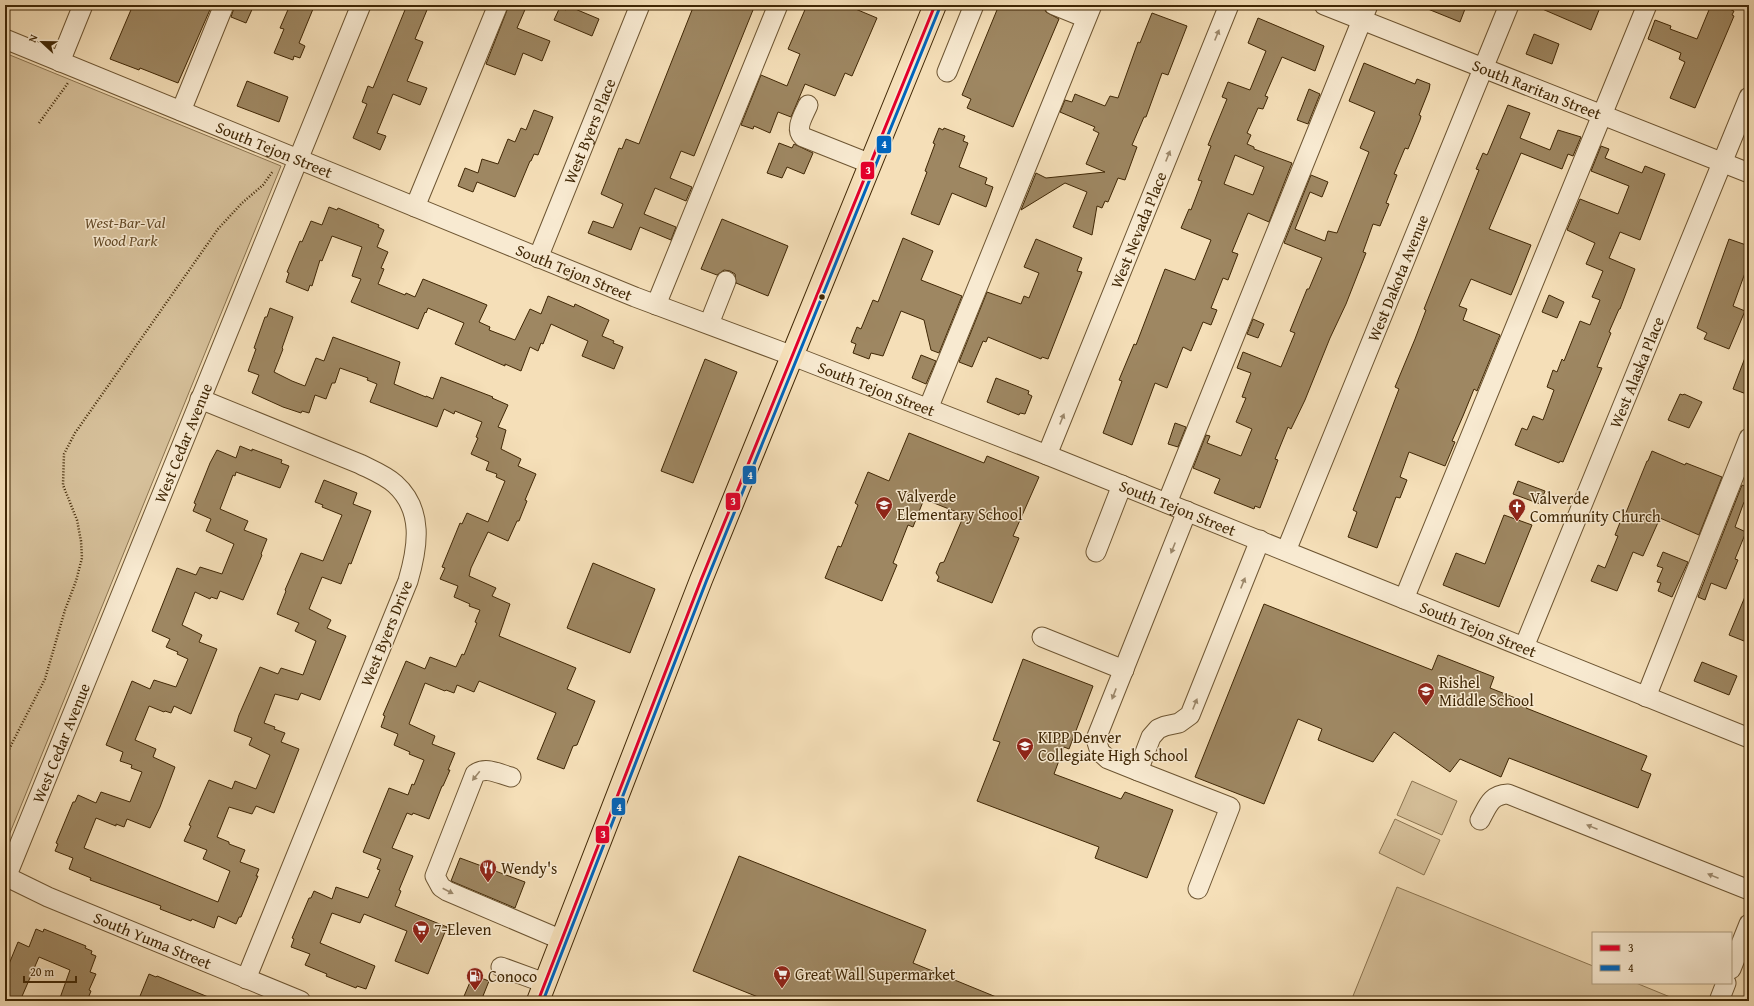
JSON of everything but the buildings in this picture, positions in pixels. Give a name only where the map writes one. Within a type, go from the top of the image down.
[{"type":"main road","points":[[541,992],[701,580],[935,5]]},
{"type":"street","points":[[68,65],[83,5]]},
{"type":"street","points":[[181,112],[224,5]]},
{"type":"street","name":"West Cedar Avenue","points":[[5,878],[361,5]]},
{"type":"street","points":[[415,207],[498,5]]},
{"type":"street","name":"West Byers Place","points":[[538,258],[640,5]]},
{"type":"street","points":[[656,305],[778,5]]},
{"type":"street","points":[[947,72],[974,5]]},
{"type":"street","points":[[928,409],[1089,11],[1054,5]]},
{"type":"street","name":"West Nevada Place","points":[[1047,455],[1230,5]]},
{"type":"street","name":"South Raritan Street","points":[[1324,5],[1365,13],[1484,67],[1749,173]]},
{"type":"street","name":"West Dakota Avenue","points":[[1286,551],[1509,5]]},
{"type":"street","points":[[1404,599],[1647,5]]},
{"type":"street","points":[[1167,503],[1365,13]]},
{"type":"street","name":"South Tejon Street","points":[[5,39],[538,258],[656,305],[793,356],[1047,455],[1749,738]]},
{"type":"street","name":"West Alaska Place","points":[[1524,647],[1749,97]]},
{"type":"street","points":[[808,106],[798,129],[799,134],[803,137],[871,164]]},
{"type":"street","points":[[709,324],[726,281]]},
{"type":"street","name":"West Byers Drive","points":[[200,399],[360,464],[378,473],[394,483],[407,498],[413,512],[417,529],[414,562],[408,581],[246,979]]},
{"type":"street","points":[[1646,697],[1749,438]]},
{"type":"street","points":[[1096,552],[1122,485]]},
{"type":"street","points":[[1187,511],[1096,739],[1100,752],[1108,759],[1230,807],[1198,889]]},
{"type":"street","points":[[1138,771],[1151,737],[1158,729],[1179,723],[1190,715],[1260,540]]},
{"type":"street","points":[[1042,637],[1124,670]]},
{"type":"street","points":[[511,777],[486,770],[480,770],[475,774],[435,876],[441,887],[447,891],[562,940]]},
{"type":"street","points":[[1480,820],[1494,797],[1500,794],[1508,794],[1749,890]]},
{"type":"street","name":"South Yuma Street","points":[[5,878],[300,1001]]},
{"type":"street","points":[[1732,966],[1749,924]]},
{"type":"street","points":[[502,967],[541,992]]},
{"type":"street","points":[[1718,1001],[1726,984]]},
{"type":"path","points":[[39,123],[66,86],[68,65]]},
{"type":"path","points":[[5,757],[45,679],[82,558],[77,520],[63,485],[64,454],[79,426],[218,229],[242,203],[263,185],[272,171],[280,152]]},
{"type":"green space","name":"West-Bar-Val Wood Park","points":[[5,53],[281,166],[5,845]]},
{"type":"green space","points":[[1412,781],[1457,801],[1442,835],[1397,815]]},
{"type":"green space","points":[[1395,819],[1440,840],[1424,875],[1379,853]]},
{"type":"green space","points":[[1397,887],[1592,966],[1592,984],[1638,984],[1675,999],[1674,1001],[1351,1001]]},
{"type":"transit line","name":"3","points":[[538,1001],[701,580],[935,5]]},
{"type":"transit line","name":"4","points":[[543,1001],[706,582],[940,7]]},
{"type":"place","name":"Valverde Elementary School","points":[[884,520]]},
{"type":"place","name":"Valverde Community Church","points":[[1517,522]]},
{"type":"place","name":"Rishel Middle School","points":[[1426,706]]},
{"type":"place","name":"KIPP Denver Collegiate High School","points":[[1025,761]]},
{"type":"place","name":"Wendy's","points":[[488,883]]},
{"type":"place","name":"7-Eleven","points":[[421,944]]},
{"type":"place","name":"Great Wall Supermarket","points":[[782,989]]},
{"type":"place","name":"Conoco","points":[[475,991]]}]
